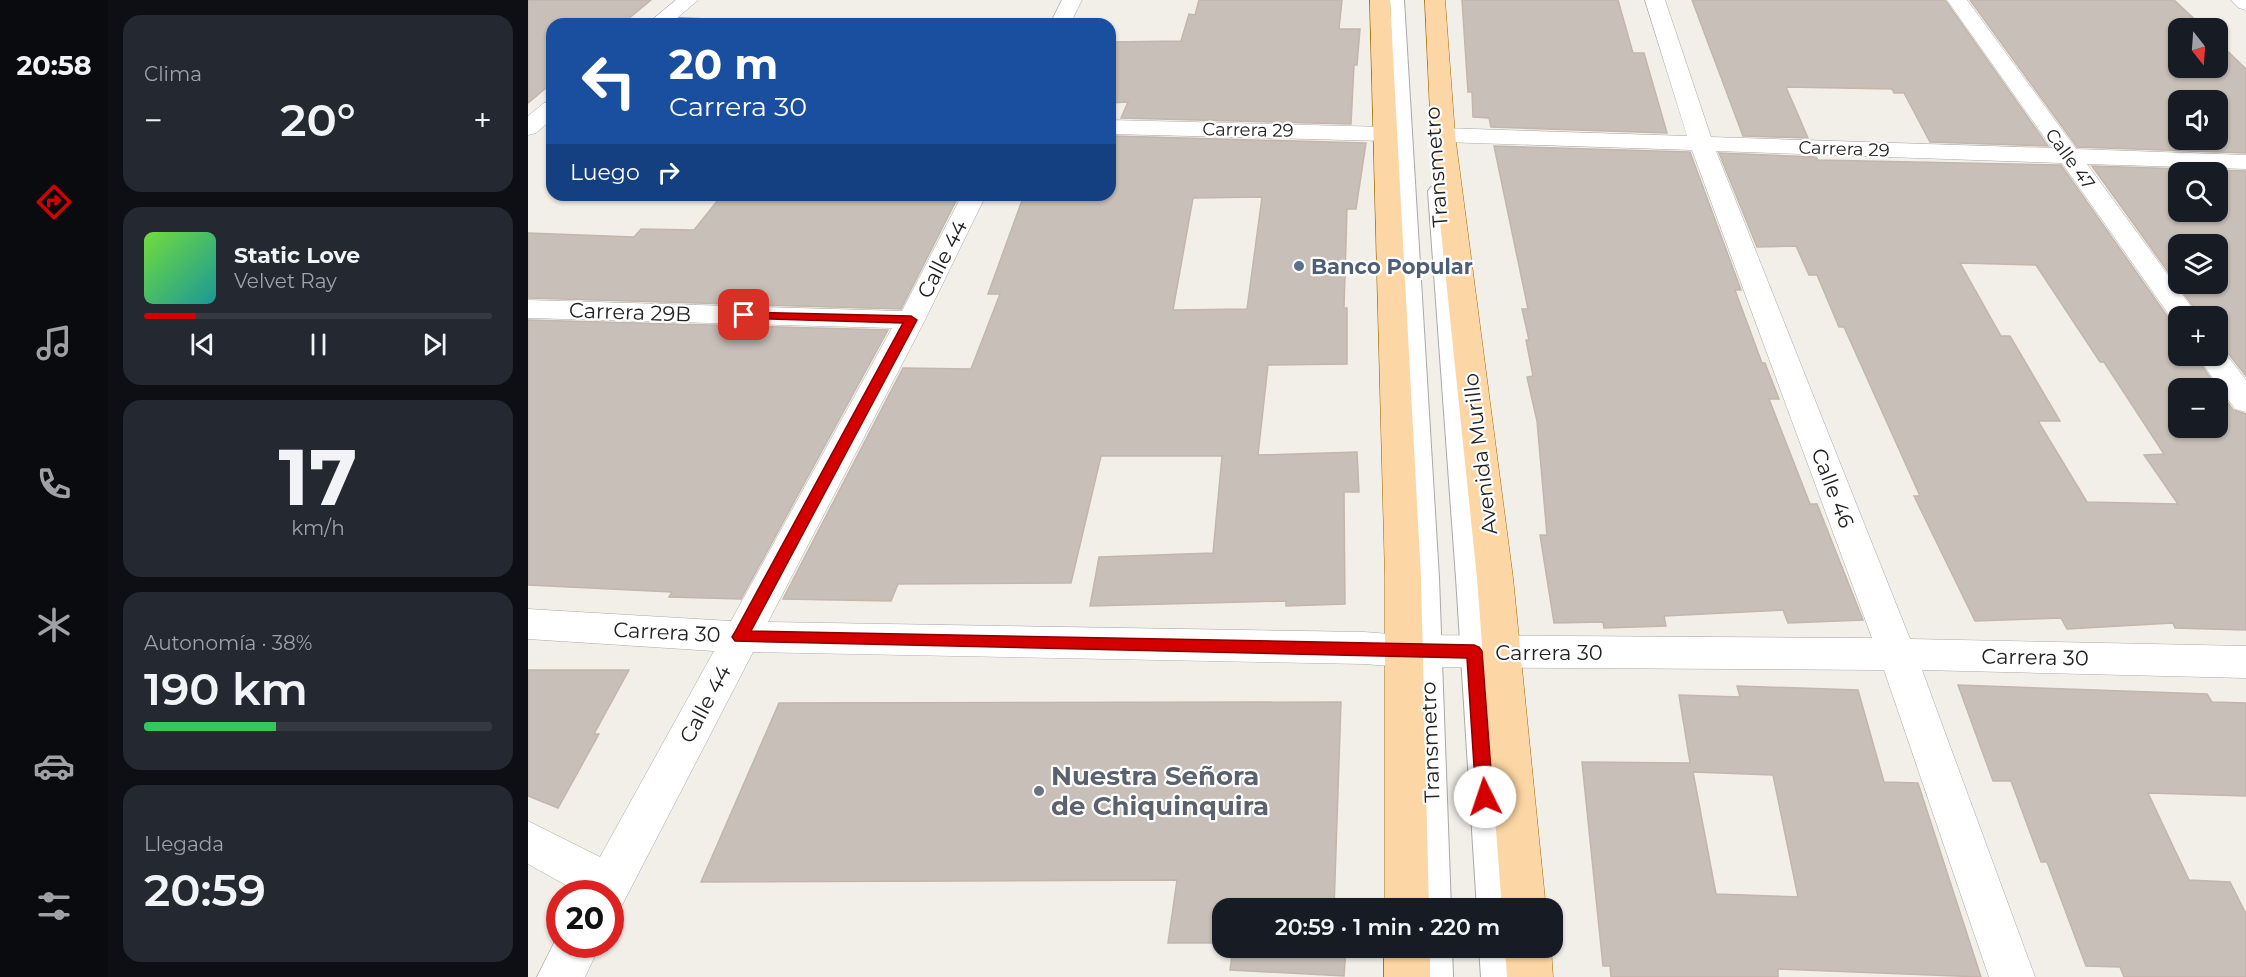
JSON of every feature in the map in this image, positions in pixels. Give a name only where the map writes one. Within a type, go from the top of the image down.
[{"type":"main road","points":[[1380,0],[1403,578],[1415,651],[1407,898]]},
{"type":"main road","name":"Avenida Murillo","points":[[1435,0],[1443,135],[1495,578],[1487,651],[1522,898]]},
{"type":"main road","points":[[1407,958],[1407,977]]},
{"type":"main road","points":[[1529,958],[1530,977]]},
{"type":"street","points":[[665,18],[687,0]]},
{"type":"street","points":[[1063,18],[1072,0]]},
{"type":"street","name":"Calle 46","points":[[1655,0],[1701,144],[1897,654],[2012,977]]},
{"type":"street","name":"Calle 47","points":[[1957,0],[2177,306]]},
{"type":"street","points":[[2241,0],[2246,4]]},
{"type":"street","name":"Carrera 29","points":[[1116,127],[1386,134]]},
{"type":"street","name":"Carrera 29","points":[[1443,135],[2246,162]]},
{"type":"street","name":"Calle 44","points":[[611,880],[911,320],[971,201]]},
{"type":"street","name":"Carrera 29B","points":[[528,309],[911,320]]},
{"type":"street","points":[[2219,366],[2246,402]]},
{"type":"street","name":"Carrera 30","points":[[528,624],[740,637],[1415,651],[1897,654],[2246,662]]},
{"type":"street","points":[[528,841],[590,880]]},
{"type":"street","points":[[560,977],[570,958]]},
{"type":"lane","name":"Transmetro","points":[[1397,0],[1426,578],[1415,651],[1433,898]]},
{"type":"lane","name":"Transmetro","points":[[1426,0],[1433,134],[1487,651],[1493,898]]},
{"type":"lane","points":[[1436,958],[1436,977]]},
{"type":"lane","points":[[1497,958],[1498,977]]},
{"type":"building","points":[[528,0],[651,0],[629,18],[546,18],[546,88],[528,103]]},
{"type":"building","points":[[1199,0],[1342,0],[1339,29],[1360,29],[1357,65],[1354,65],[1351,124],[1121,118],[1128,102],[1116,103],[1116,42],[1181,41],[1189,14],[1195,15]]},
{"type":"building","points":[[1462,0],[1618,0],[1633,53],[1644,53],[1667,133],[1491,127],[1489,118],[1473,117],[1472,92],[1468,92]]},
{"type":"building","points":[[1692,0],[1945,0],[2048,146],[1930,142],[1904,93],[1894,93],[1892,89],[1786,87],[1808,138],[1743,136]]},
{"type":"building","points":[[1970,0],[2174,0],[2193,18],[2168,18],[2168,78],[2228,78],[2228,52],[2246,69],[2246,153],[2077,147]]},
{"type":"building","points":[[1116,136],[1366,143],[1356,209],[1347,209],[1344,308],[1347,308],[1347,364],[1268,365],[1258,455],[1357,452],[1359,492],[1344,492],[1345,604],[1286,606],[1286,601],[1090,606],[1099,557],[1213,553],[1222,456],[1101,456],[1071,583],[898,584],[891,601],[783,599],[903,368],[971,369],[1000,294],[988,294],[1022,201],[1116,201]],"holes":[[[1262,197],[1247,309],[1173,310],[1193,198]]]},
{"type":"building","points":[[1494,146],[1690,152],[1741,290],[1735,290],[1762,363],[1765,363],[1779,399],[1769,399],[1810,504],[1817,504],[1863,620],[1788,623],[1783,610],[1664,616],[1666,626],[1604,628],[1603,622],[1554,623],[1540,535],[1547,535],[1537,421],[1527,377],[1533,376],[1526,340],[1529,340],[1522,309],[1528,309]]},
{"type":"building","points":[[1719,153],[1816,157],[1818,160],[2061,165],[2168,317],[2168,366],[2202,366],[2210,378],[2168,378],[2168,438],[2228,438],[2228,403],[2233,410],[2246,414],[2246,630],[2175,628],[2173,623],[2067,629],[2061,618],[1975,621],[1914,496],[1920,496],[1844,327],[1839,327],[1817,275],[1809,275],[1796,246],[1757,247]],"holes":[[[1960,263],[2036,265],[2100,362],[2104,362],[2164,454],[2144,455],[2178,504],[2087,502],[2038,421],[2060,421],[2010,336],[2001,336]]]},
{"type":"building","points":[[2092,166],[2168,168],[2168,222],[2228,222],[2228,170],[2246,171],[2246,376],[2228,353],[2228,306],[2193,306],[2184,294],[2228,294],[2228,234],[2168,234],[2168,272]]},
{"type":"building","points":[[717,201],[956,201],[901,309],[528,298],[528,233],[634,237],[641,229],[694,230]]},
{"type":"building","points":[[528,320],[888,330],[741,599],[669,597],[672,592],[528,585]]},
{"type":"building","points":[[528,670],[629,670],[594,734],[599,734],[558,808],[528,796]]},
{"type":"building","points":[[1958,685],[2207,694],[2212,702],[2246,703],[2246,796],[2148,793],[2189,880],[2230,882],[2246,914],[2246,977],[2124,977],[2120,967],[2086,966],[2047,862],[2041,862],[2011,781],[1993,781]]},
{"type":"building","points":[[1737,686],[1858,690],[1884,782],[1918,783],[1981,977],[1778,969],[1778,977],[1611,977],[1610,966],[1603,966],[1582,762],[1690,763],[1679,695],[1740,697]],"holes":[[[1693,772],[1773,775],[1798,897],[1716,894]]]},
{"type":"building","name":"Nuestra Señora de Chiquinquira","points":[[1341,702],[1334,898],[1212,898],[1212,943],[1168,943],[1177,880],[701,882],[779,703]]},
{"type":"building","points":[[1232,958],[1345,958],[1344,976],[1230,970]]},
{"type":"place","name":"Banco Popular","points":[[1299,266]]},
{"type":"place","name":"Nuestra Señora de Chiquinquira","points":[[1039,791]]},
{"type":"route","points":[[744,315],[911,320],[740,637],[1474,651],[1485,797]]}]
